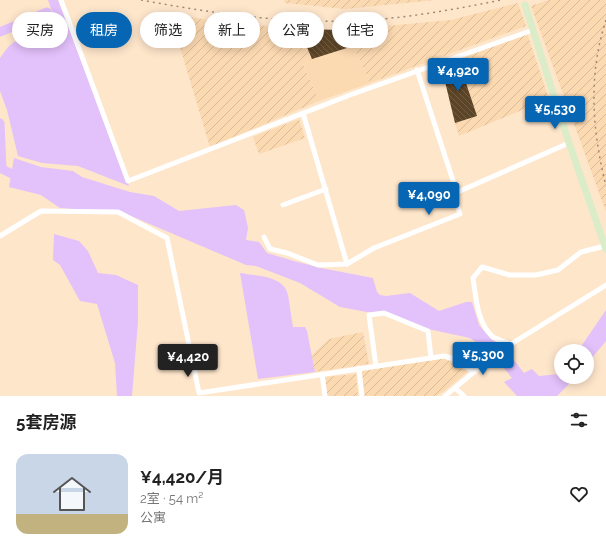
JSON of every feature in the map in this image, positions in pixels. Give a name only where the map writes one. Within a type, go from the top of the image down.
[{"type":"street","points":[[60,0],[128,181],[417,70],[533,30]]},
{"type":"street","points":[[511,344],[494,338],[485,327],[480,314],[473,278],[482,267],[510,275],[536,276],[558,270],[580,252],[606,247],[569,143],[525,5]]},
{"type":"street","points":[[264,237],[270,249],[287,253],[318,265],[348,264],[380,245],[460,214],[454,194],[456,193],[417,70]]},
{"type":"street","points":[[303,113],[348,264]]},
{"type":"street","points":[[456,193],[569,143]]},
{"type":"street","points":[[284,205],[326,189]]},
{"type":"street","points":[[0,236],[41,211],[118,212],[167,238],[199,392],[444,356],[455,360],[474,372]]},
{"type":"street","points":[[445,396],[511,344],[606,285]]},
{"type":"street","points":[[376,366],[369,315],[384,313],[428,331],[431,358]]},
{"type":"street","points":[[359,368],[362,396]]},
{"type":"street","points":[[322,374],[326,396]]},
{"type":"street","points":[[455,388],[464,396]]},
{"type":"shaded area","points":[[48,0],[58,0],[63,12],[52,12]]},
{"type":"shaded area","points":[[284,0],[435,0],[345,9],[285,3]]},
{"type":"shaded area","points":[[549,0],[606,0],[606,212],[531,6]]},
{"type":"shaded area","points":[[518,3],[526,26],[370,83],[354,48],[388,48],[388,26],[451,20]]},
{"type":"shaded area","points":[[196,18],[204,19],[204,48],[260,48],[260,25],[268,26],[268,48],[307,48],[312,59],[302,62],[319,101],[210,147],[180,48],[196,48]]},
{"type":"shaded area","points":[[68,26],[129,186],[78,166],[42,163],[18,156],[7,110],[0,91],[0,58],[12,44],[12,48],[68,48]]},
{"type":"shaded area","points":[[527,33],[549,99],[459,136],[455,123],[477,116],[458,59]]},
{"type":"shaded area","points":[[346,48],[354,48],[370,83],[319,101],[302,61]]},
{"type":"shaded area","points":[[299,119],[305,138],[259,154],[253,137]]},
{"type":"shaded area","points":[[14,158],[41,167],[73,171],[82,177],[130,192],[154,196],[179,211],[236,205],[244,210],[248,228],[246,240],[259,242],[267,253],[321,268],[373,278],[377,292],[380,295],[386,296],[410,293],[439,311],[466,302],[472,302],[479,325],[491,339],[504,347],[524,373],[532,369],[539,376],[554,374],[554,384],[569,384],[557,396],[517,396],[504,382],[512,378],[491,353],[470,338],[428,329],[385,313],[372,313],[340,307],[300,283],[256,266],[246,265],[124,213],[60,208],[41,195],[9,187]]},
{"type":"shaded area","points":[[54,234],[79,241],[88,251],[98,273],[116,275],[138,285],[138,321],[132,396],[117,396],[115,363],[97,304],[80,301],[60,265],[53,260]]},
{"type":"shaded area","points":[[240,273],[275,280],[285,288],[288,295],[293,327],[305,327],[307,331],[315,372],[258,379]]},
{"type":"shaded area","points":[[606,310],[606,341],[594,356],[594,344],[583,344]]},
{"type":"shaded area","points":[[363,332],[369,364],[315,372],[312,355],[329,339]]},
{"type":"shaded area","points":[[444,358],[467,372],[443,392],[435,396],[360,396],[361,371]]},
{"type":"shaded area","points":[[356,374],[358,396],[327,396],[325,377]]},
{"type":"building","points":[[324,30],[332,30],[332,48],[347,48],[312,59],[307,48],[324,48]]},
{"type":"building","points":[[458,59],[477,116],[455,123],[441,65]]},
{"type":"waterway","points":[[0,32],[12,27]]},
{"type":"waterway","points":[[0,123],[2,169]]},
{"type":"waterway","points":[[0,168],[16,176]]},
{"type":"railway","points":[[141,0],[193,9],[272,19],[324,21],[370,20],[408,16],[445,11],[501,0]]},
{"type":"railway","points":[[606,20],[596,61],[594,82],[595,123],[601,165],[606,186]]}]
